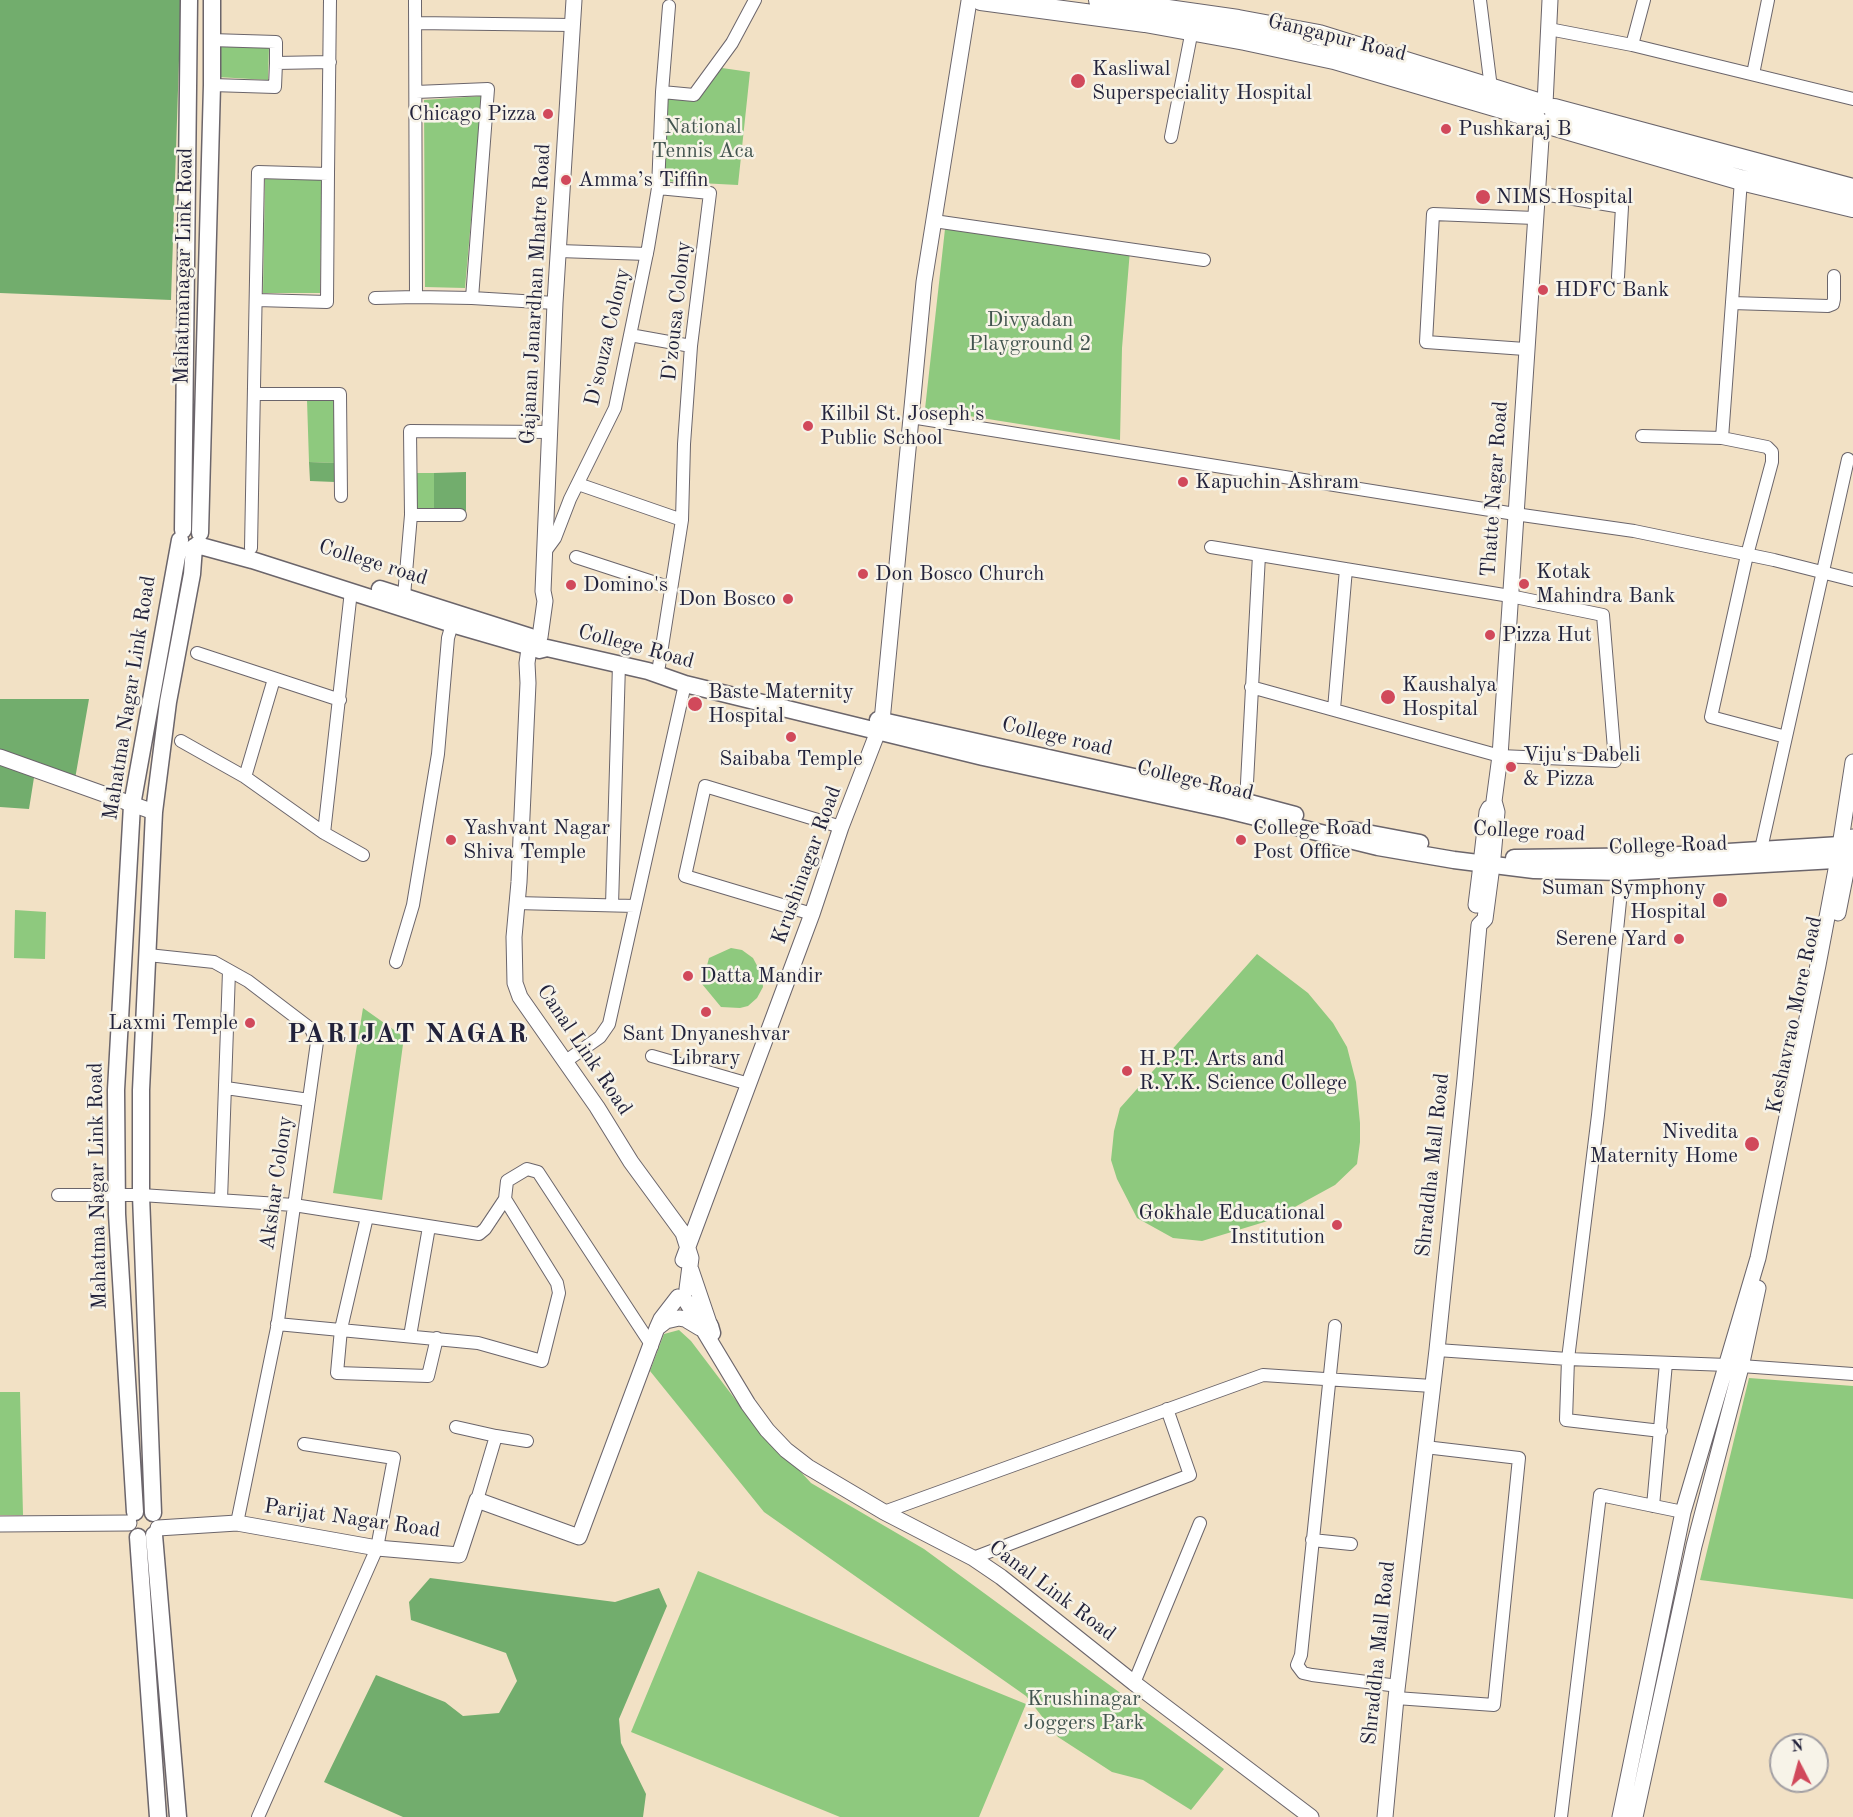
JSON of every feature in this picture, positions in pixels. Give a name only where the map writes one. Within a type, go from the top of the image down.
[{"type":"main road","name":"Mahatmanagar Link Road","points":[[189,0],[193,539]]},
{"type":"main road","name":"Mahatmanagar Link Road","points":[[193,539],[212,85],[212,0]]},
{"type":"main road","name":"Gangapur Road","points":[[972,0],[1145,22],[1334,59],[1544,114],[1853,189]]},
{"type":"main road","name":"Gangapur Road","points":[[1099,0],[1148,3],[1319,35],[1491,88],[1544,114],[1741,180],[1853,207]]},
{"type":"main road","name":"College road","points":[[193,539],[251,548],[404,596],[535,643],[659,666],[880,726],[1246,802],[1343,828],[1487,860],[1541,858],[1664,863],[1761,849],[1848,850]]},
{"type":"main road","name":"College Road","points":[[193,539],[452,624],[648,671],[686,684],[880,726],[983,758],[1227,810],[1378,847],[1487,860],[1534,870],[1623,872],[1664,863],[1848,850]]},
{"type":"main road","name":"Mahatma Nagar Link Road","points":[[178,1817],[144,1524],[116,1194],[116,1090],[132,805],[193,539]]},
{"type":"main road","name":"Mahatma Nagar Link Road","points":[[158,1817],[144,1524],[141,1090],[154,813],[168,702],[192,574],[193,539]]},
{"type":"street","points":[[257,300],[327,302],[330,0]]},
{"type":"street","points":[[414,0],[416,297]]},
{"type":"street","name":"Gajanan Janardhan Mhatre Road","points":[[535,643],[538,602],[543,591],[555,303],[574,0]]},
{"type":"street","points":[[662,92],[694,94],[732,43],[756,0]]},
{"type":"street","name":"Krushinagar Road","points":[[688,1257],[695,1226],[880,726],[924,282],[972,0]]},
{"type":"street","points":[[1480,0],[1491,88]]},
{"type":"street","name":"Thatte Nagar Road","points":[[1487,860],[1486,812],[1494,801],[1500,756],[1550,0]]},
{"type":"street","points":[[1632,45],[1644,0]]},
{"type":"street","points":[[1753,74],[1768,0]]},
{"type":"street","points":[[658,188],[669,6]]},
{"type":"street","points":[[415,23],[572,25]]},
{"type":"street","points":[[1549,29],[1632,45],[1853,99]]},
{"type":"street","points":[[1171,137],[1192,30]]},
{"type":"street","points":[[211,40],[276,42],[275,87],[212,85]]},
{"type":"street","points":[[276,63],[330,62]]},
{"type":"street","points":[[416,92],[488,89],[472,298]]},
{"type":"street","points":[[251,548],[258,172],[328,174]]},
{"type":"street","points":[[1722,438],[1741,180]]},
{"type":"street","name":"D'souza Colony","points":[[544,553],[555,538],[615,408],[647,254],[658,188]]},
{"type":"street","name":"D'zousa Colony","points":[[658,188],[710,193],[691,346],[684,444],[682,520],[659,666]]},
{"type":"street","points":[[1537,193],[1622,207],[1618,277]]},
{"type":"street","points":[[1526,349],[1426,342],[1433,214],[1535,218]]},
{"type":"street","points":[[934,221],[1204,260]]},
{"type":"street","points":[[559,251],[647,254]]},
{"type":"street","points":[[1732,303],[1828,306],[1833,304],[1834,276]]},
{"type":"street","points":[[375,298],[472,298],[555,303]]},
{"type":"street","points":[[630,335],[691,346]]},
{"type":"street","points":[[255,394],[340,394],[341,496]]},
{"type":"street","points":[[911,417],[1634,531],[1853,580]]},
{"type":"street","points":[[404,596],[411,514],[410,431],[550,432]]},
{"type":"street","points":[[1642,436],[1722,438],[1767,447],[1772,452],[1772,462],[1747,555],[1711,717],[1786,737]]},
{"type":"street","points":[[1761,849],[1848,459]]},
{"type":"street","points":[[578,484],[682,520]]},
{"type":"street","points":[[411,514],[460,515]]},
{"type":"street","points":[[1211,547],[1510,596],[1603,615],[1615,761],[1500,756],[1251,687]]},
{"type":"street","points":[[1246,802],[1259,555]]},
{"type":"street","points":[[576,557],[671,588]]},
{"type":"street","points":[[1334,709],[1346,569]]},
{"type":"street","points":[[324,833],[351,591]]},
{"type":"street","points":[[396,962],[413,905],[417,882],[438,754],[448,638],[452,624]]},
{"type":"street","name":"Canal Link Road","points":[[535,643],[526,663],[528,683],[513,954],[515,982],[520,997],[566,1061],[631,1162],[683,1233],[708,1330],[748,1404],[767,1430],[786,1450],[808,1467],[884,1512],[973,1558],[1001,1577],[1134,1683],[1311,1817]]},
{"type":"street","points":[[197,653],[340,700]]},
{"type":"street","points":[[612,905],[619,664]]},
{"type":"street","points":[[245,777],[274,679]]},
{"type":"street","points":[[566,1061],[600,1037],[609,1024],[686,684]]},
{"type":"street","points":[[181,741],[245,777],[324,833],[363,855]]},
{"type":"street","points":[[0,757],[154,813]]},
{"type":"street","name":"Keshavrao More Road","points":[[1734,1366],[1770,1237],[1848,850],[1853,762]]},
{"type":"street","points":[[812,914],[685,876],[705,786],[841,827]]},
{"type":"street","name":"Shraddha Mall Road","points":[[1385,1817],[1397,1692],[1437,1350],[1479,925],[1485,919],[1487,860]]},
{"type":"street","points":[[1623,872],[1598,1115],[1568,1359],[1566,1420],[1661,1431]]},
{"type":"street","points":[[516,903],[635,906]]},
{"type":"street","name":"Akshar Colony","points":[[148,955],[214,962],[248,981],[311,1029],[317,1042],[277,1324],[237,1523]]},
{"type":"street","points":[[221,1200],[229,971]]},
{"type":"street","points":[[652,1056],[749,1084]]},
{"type":"street","points":[[226,1088],[309,1100]]},
{"type":"street","points":[[58,1195],[141,1195],[294,1205],[479,1234],[485,1229],[505,1199],[507,1181],[527,1169],[538,1172],[652,1346]]},
{"type":"street","points":[[277,1324],[478,1343],[542,1361],[559,1293],[557,1283],[505,1199]]},
{"type":"street","points":[[367,1217],[341,1329],[337,1373],[428,1377],[437,1338]]},
{"type":"street","points":[[410,1336],[429,1227]]},
{"type":"street","points":[[496,1436],[477,1500],[579,1537],[652,1346],[662,1324],[684,1295],[688,1257]]},
{"type":"street","points":[[684,1295],[708,1330]]},
{"type":"street","points":[[662,1324],[679,1318],[708,1330]]},
{"type":"street","points":[[1335,1326],[1301,1655],[1298,1665],[1303,1673],[1312,1675],[1397,1692],[1494,1705],[1519,1458],[1425,1447]]},
{"type":"street","points":[[1437,1350],[1853,1374]]},
{"type":"street","points":[[1653,1506],[1666,1363]]},
{"type":"street","points":[[1620,1817],[1683,1512],[1734,1366]]},
{"type":"street","points":[[1635,1817],[1734,1366]]},
{"type":"street","points":[[884,1512],[1263,1375],[1432,1386]]},
{"type":"street","points":[[973,1558],[1191,1475],[1167,1409]]},
{"type":"street","points":[[456,1427],[527,1441]]},
{"type":"street","points":[[258,1817],[377,1548],[394,1458],[304,1444]]},
{"type":"street","points":[[1561,1817],[1600,1495],[1683,1512]]},
{"type":"street","name":"Parijat Nagar Road","points":[[0,1524],[237,1523],[377,1548],[459,1554],[477,1500]]},
{"type":"street","points":[[1134,1683],[1200,1523]]},
{"type":"street","points":[[1312,1540],[1351,1544]]},
{"type":"green space","points":[[0,0],[181,0],[171,300],[0,293]]},
{"type":"green space","points":[[218,46],[269,46],[268,80],[218,77]]},
{"type":"green space","name":"National Tennis Aca","points":[[722,68],[750,72],[738,185],[661,181],[664,94],[695,98]]},
{"type":"green space","points":[[482,96],[465,288],[425,287],[424,100]]},
{"type":"green space","points":[[265,179],[322,180],[320,293],[263,293]]},
{"type":"green space","name":"Divyadan Playground 2","points":[[945,229],[1130,250],[1122,348],[1120,440],[925,409]]},
{"type":"green space","points":[[307,400],[335,400],[335,463],[309,462]]},
{"type":"green space","points":[[309,462],[335,463],[335,482],[310,481]]},
{"type":"green space","points":[[466,472],[466,511],[434,511],[434,473]]},
{"type":"green space","points":[[416,473],[434,473],[434,511],[417,509]]},
{"type":"green space","points":[[0,699],[89,699],[75,779],[36,765],[29,809],[0,807]]},
{"type":"green space","points":[[15,910],[46,912],[45,959],[14,958]]},
{"type":"green space","points":[[731,948],[742,950],[753,958],[762,975],[763,987],[757,998],[748,1006],[740,1008],[721,1007],[702,984],[709,958]]},
{"type":"green space","points":[[1257,954],[1308,993],[1333,1023],[1347,1047],[1356,1082],[1360,1123],[1357,1164],[1335,1185],[1271,1220],[1202,1241],[1173,1238],[1137,1218],[1117,1179],[1111,1160],[1114,1131],[1120,1108]]},
{"type":"green space","points":[[363,1008],[404,1037],[382,1200],[333,1193]]},
{"type":"green space","name":"Krushinagar Joggers Park","points":[[679,1330],[691,1341],[741,1407],[811,1483],[924,1549],[1224,1769],[1191,1810],[1143,1780],[1112,1772],[1058,1737],[1026,1696],[764,1512],[650,1371],[664,1334]]},
{"type":"green space","points":[[1749,1378],[1853,1386],[1853,1599],[1700,1580]]},
{"type":"green space","points":[[0,1392],[20,1392],[23,1515],[0,1515]]},
{"type":"green space","points":[[698,1571],[1026,1704],[979,1817],[840,1817],[631,1732]]},
{"type":"green space","points":[[430,1578],[615,1602],[659,1588],[667,1606],[619,1719],[621,1743],[646,1794],[643,1817],[403,1817],[324,1782],[376,1675],[445,1702],[463,1716],[499,1713],[517,1681],[506,1653],[411,1620],[409,1602]]},
{"type":"place","name":"Kasliwal Superspeciality Hospital","points":[[1078,81]]},
{"type":"place","name":"Chicago Pizza","points":[[548,114]]},
{"type":"place","name":"Pushkaraj B","points":[[1446,129]]},
{"type":"place","name":"Amma’s Tiffin","points":[[566,180]]},
{"type":"place","name":"NIMS Hospital","points":[[1483,197]]},
{"type":"place","name":"HDFC Bank","points":[[1543,290]]},
{"type":"place","name":"Kilbil St. Joseph's Public School","points":[[808,426]]},
{"type":"place","name":"Kapuchin Ashram","points":[[1183,482]]},
{"type":"place","name":"Don Bosco Church","points":[[863,574]]},
{"type":"place","name":"Kotak Mahindra Bank","points":[[1524,584]]},
{"type":"place","name":"Domino's","points":[[571,585]]},
{"type":"place","name":"Don Bosco","points":[[788,599]]},
{"type":"place","name":"Pizza Hut","points":[[1490,635]]},
{"type":"place","name":"Kaushalya Hospital","points":[[1388,697]]},
{"type":"place","name":"Baste Maternity Hospital","points":[[695,704]]},
{"type":"place","name":"Saibaba Temple","points":[[791,737]]},
{"type":"place","name":"Viju's Dabeli & Pizza","points":[[1511,767]]},
{"type":"place","name":"Yashvant Nagar Shiva Temple","points":[[451,840]]},
{"type":"place","name":"College Road Post Office","points":[[1241,840]]},
{"type":"place","name":"Suman Symphony Hospital","points":[[1720,900]]},
{"type":"place","name":"Serene Yard","points":[[1679,939]]},
{"type":"place","name":"Datta Mandir","points":[[688,976]]},
{"type":"place","name":"Sant Dnyaneshvar Library","points":[[706,1012]]},
{"type":"place","name":"Laxmi Temple","points":[[250,1023]]},
{"type":"place","name":"H.P.T. Arts and R.Y.K. Science College","points":[[1127,1071]]},
{"type":"place","name":"Nivedita Maternity Home","points":[[1752,1144]]},
{"type":"place","name":"Gokhale Educational Institution","points":[[1337,1225]]},
{"type":"district","name":"PARIJAT NAGAR","points":[[408,1035]]}]
